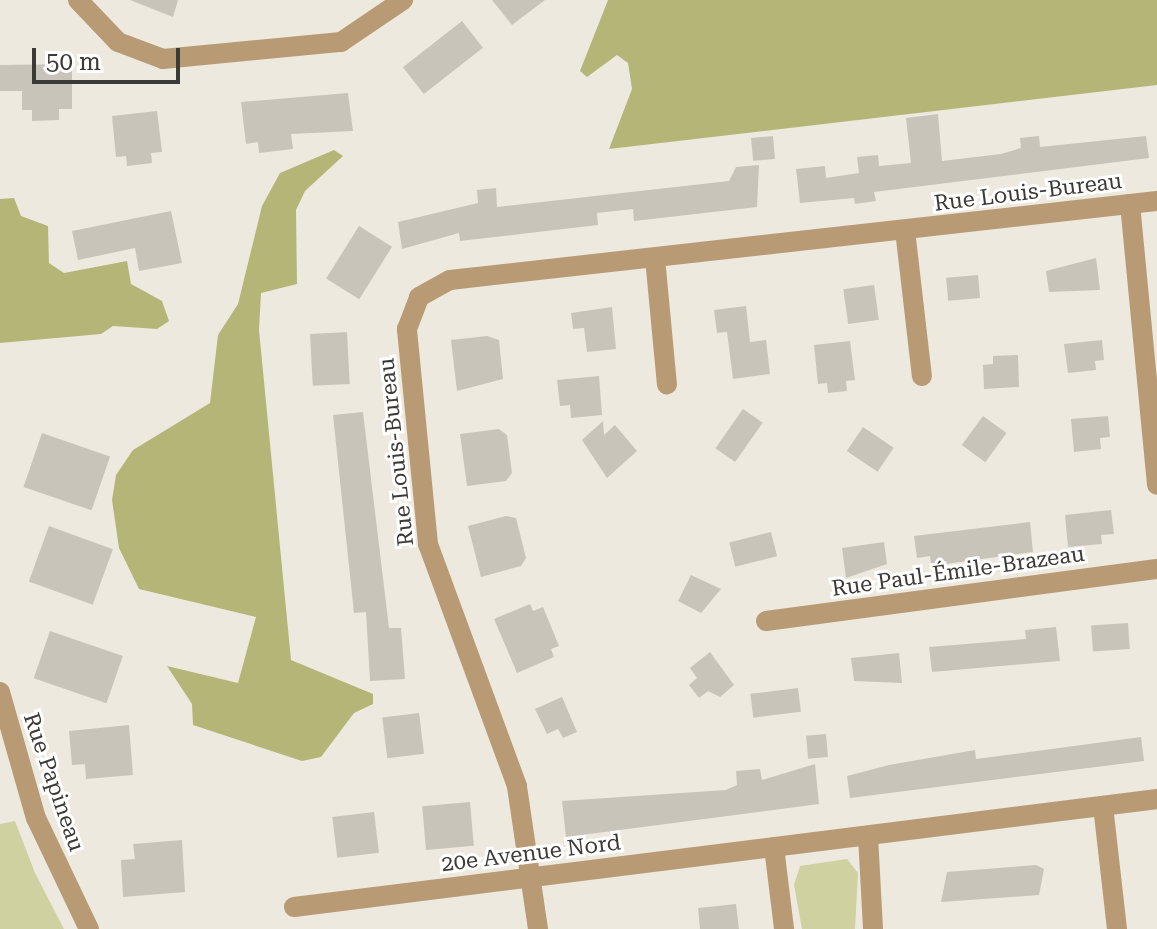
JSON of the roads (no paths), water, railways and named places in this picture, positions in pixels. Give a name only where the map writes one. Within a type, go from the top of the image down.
[{"type":"street","points":[[78,0],[118,42],[163,59],[341,42],[403,0]]},
{"type":"street","name":"Rue Louis-Bureau","points":[[538,929],[534,877],[506,751],[434,573],[407,329],[419,297],[450,280],[1157,201]]},
{"type":"street","points":[[1130,204],[1157,485]]},
{"type":"street","points":[[905,230],[922,376]]},
{"type":"street","points":[[655,258],[667,384]]},
{"type":"street","name":"Rue Paul-Émile-Brazeau","points":[[766,621],[1157,569]]},
{"type":"street","name":"Rue Papineau","points":[[0,692],[36,818],[89,929]]},
{"type":"street","name":"20e Avenue Nord","points":[[294,907],[1157,799]]},
{"type":"street","points":[[1103,806],[1117,929]]},
{"type":"street","points":[[868,836],[873,929]]},
{"type":"street","points":[[774,847],[784,929]]}]
